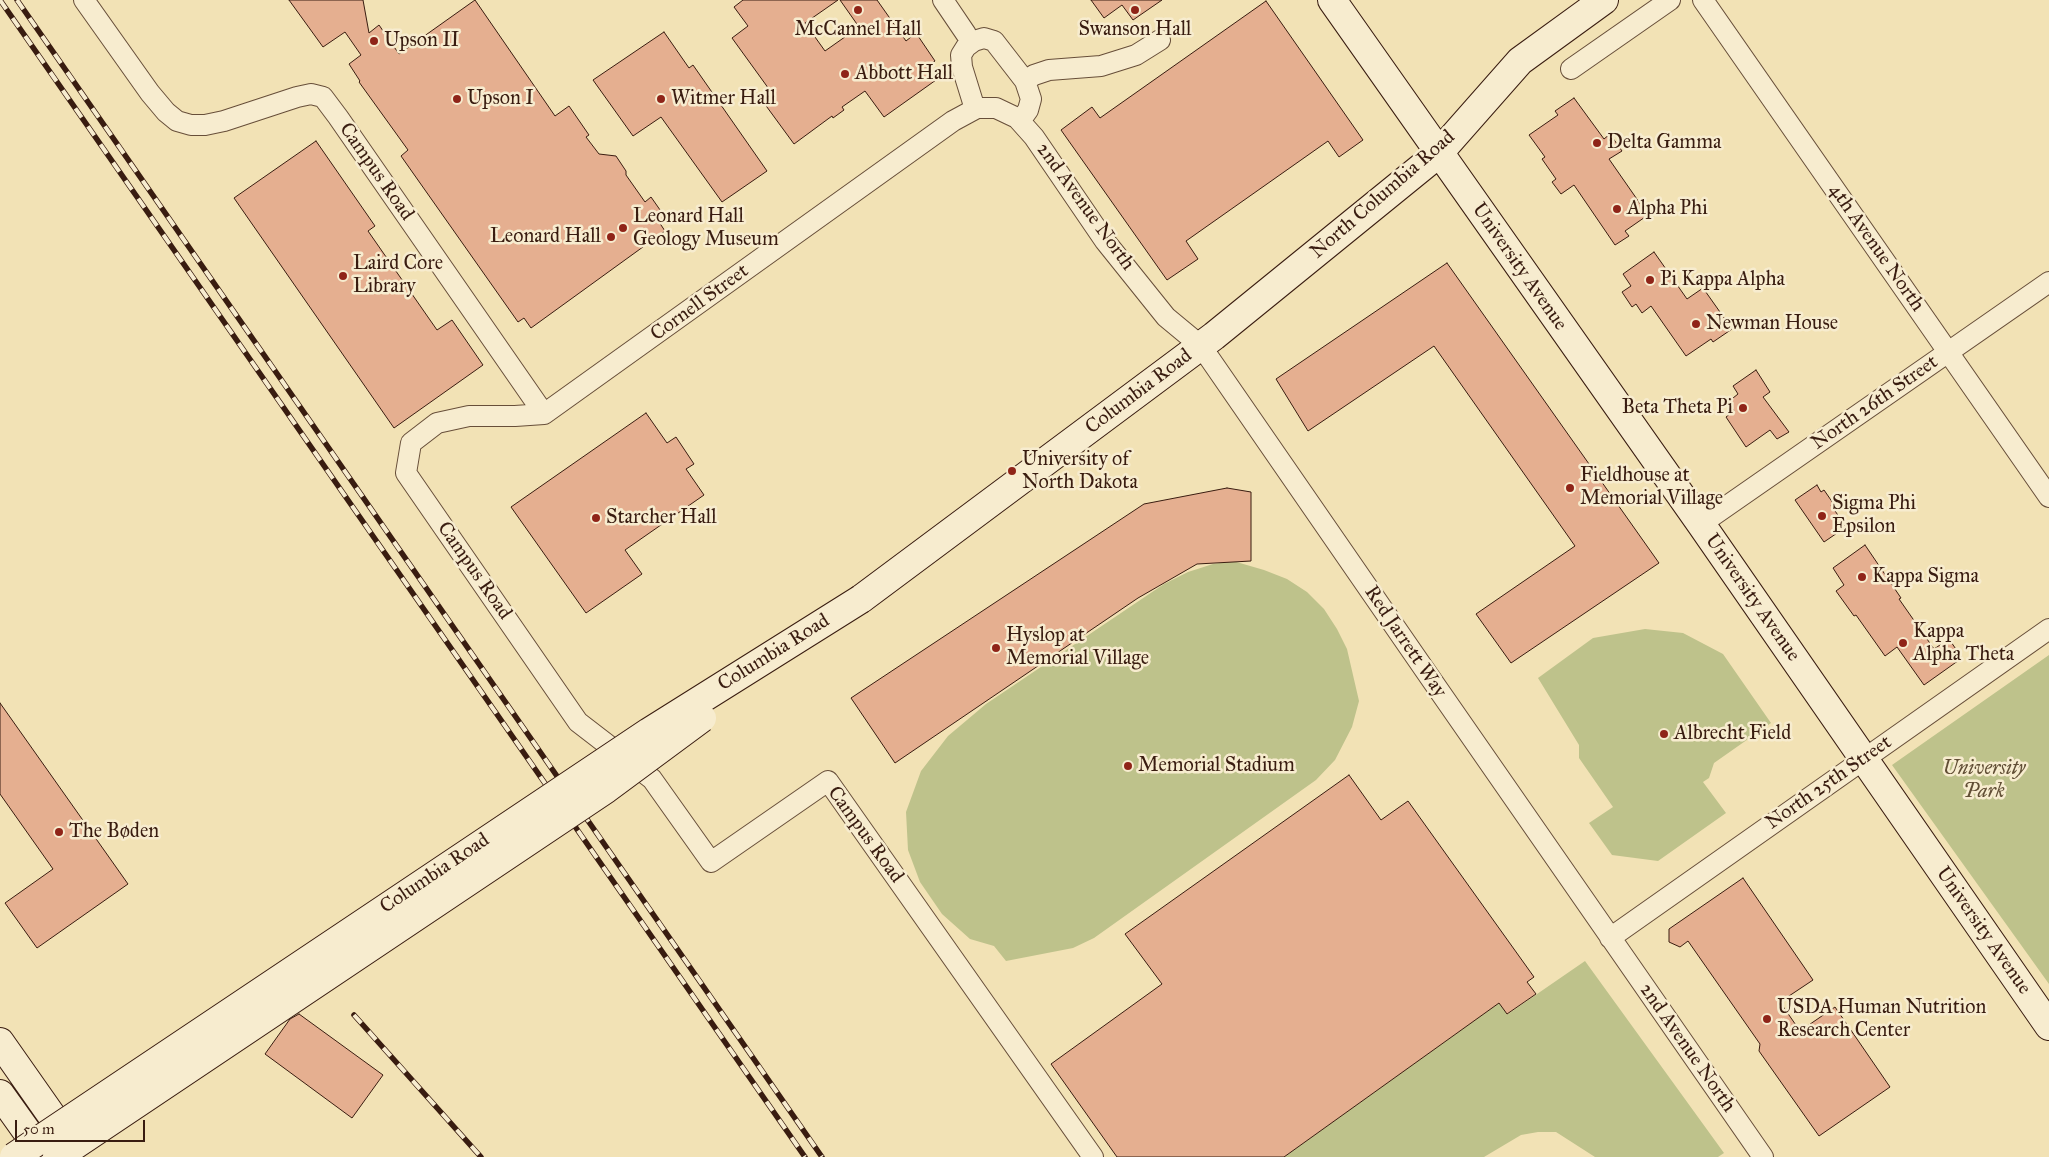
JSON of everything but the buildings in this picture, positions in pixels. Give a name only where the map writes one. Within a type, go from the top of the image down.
[{"type":"main road","name":"University Avenue","points":[[1332,0],[1438,154],[1701,524],[2049,1026]]},
{"type":"main road","name":"North Columbia Road","points":[[1201,346],[1438,154],[1520,61],[1604,0]]},
{"type":"main road","name":"Columbia Road","points":[[57,1157],[606,789],[1201,346]]},
{"type":"main road","name":"Columbia Road","points":[[14,1157],[649,732],[861,598]]},
{"type":"main road","points":[[0,1042],[81,1157]]},
{"type":"main road","points":[[0,1094],[45,1157]]},
{"type":"street","name":"Campus Road","points":[[84,0],[150,93],[166,112],[177,120],[191,125],[205,124],[224,121],[311,94],[323,98],[544,414]]},
{"type":"street","points":[[943,0],[966,34]]},
{"type":"street","points":[[1572,69],[1670,0]]},
{"type":"street","name":"4th Avenue North","points":[[1703,0],[2049,497]]},
{"type":"street","points":[[975,109],[962,67],[961,56],[966,47],[974,41],[984,38],[994,41],[1025,81],[1031,99],[1028,110],[1020,121]]},
{"type":"street","points":[[1025,81],[1034,75],[1049,70],[1101,66],[1136,56],[1160,40]]},
{"type":"street","name":"2nd Avenue North","points":[[975,109],[996,108],[1020,121],[1034,137],[1105,242],[1166,317],[1201,346]]},
{"type":"street","name":"Cornell Street","points":[[544,414],[953,121],[975,109]]},
{"type":"street","name":"North 26th Street","points":[[1701,524],[2049,282]]},
{"type":"street","name":"Red Jarrett Way","points":[[1201,346],[1610,938]]},
{"type":"street","name":"Campus Road","points":[[544,414],[469,416],[437,423],[411,443],[406,473],[578,722],[652,779],[711,862],[828,781],[1093,1157]]},
{"type":"street","name":"North 25th Street","points":[[1610,938],[2049,629]]},
{"type":"street","name":"2nd Avenue North","points":[[1610,938],[1763,1157]]},
{"type":"green space","name":"Memorial Stadium","points":[[1233,561],[1287,579],[1307,592],[1324,609],[1337,629],[1347,649],[1359,701],[1352,727],[1335,760],[1316,780],[1094,938],[1073,948],[1006,961],[994,946],[970,939],[942,914],[920,882],[908,850],[906,812],[921,771],[948,736],[986,704],[1164,584],[1188,572],[1213,564]]},
{"type":"green space","name":"Albrecht Field","points":[[1645,629],[1683,633],[1723,654],[1771,723],[1714,763],[1709,778],[1703,782],[1726,813],[1658,861],[1612,855],[1589,823],[1613,807],[1579,758],[1579,745],[1538,678],[1593,638]]},
{"type":"green space","name":"University Park","points":[[2049,655],[2049,984],[1892,765]]},
{"type":"green space","points":[[1585,961],[1724,1153],[1718,1157],[1595,1157],[1556,1132],[1538,1132],[1521,1135],[1484,1157],[1284,1157],[1499,1003],[1508,1014]]},
{"type":"railway","points":[[0,0],[805,1157]]},
{"type":"railway","points":[[17,0],[822,1157]]},
{"type":"railway","points":[[354,1015],[481,1157]]},
{"type":"place","name":"McCannel Hall","points":[[858,10]]},
{"type":"place","name":"Swanson Hall","points":[[1135,10]]},
{"type":"place","name":"Upson II","points":[[374,41]]},
{"type":"place","name":"Abbott Hall","points":[[845,74]]},
{"type":"place","name":"Upson I","points":[[457,99]]},
{"type":"place","name":"Witmer Hall","points":[[661,99]]},
{"type":"place","name":"Delta Gamma","points":[[1597,143]]},
{"type":"place","name":"Alpha Phi","points":[[1617,209]]},
{"type":"place","name":"Leonard Hall Geology Museum","points":[[623,228]]},
{"type":"place","name":"Leonard Hall","points":[[611,237]]},
{"type":"place","name":"Laird Core Library","points":[[343,276]]},
{"type":"place","name":"Pi Kappa Alpha","points":[[1650,280]]},
{"type":"place","name":"Newman House","points":[[1696,324]]},
{"type":"place","name":"Beta Theta Pi","points":[[1743,408]]},
{"type":"place","name":"University of North Dakota","points":[[1012,471]]},
{"type":"place","name":"Fieldhouse at Memorial Village","points":[[1570,488]]},
{"type":"place","name":"Sigma Phi Epsilon","points":[[1822,516]]},
{"type":"place","name":"Starcher Hall","points":[[596,518]]},
{"type":"place","name":"Kappa Sigma","points":[[1862,577]]},
{"type":"place","name":"Kappa Alpha Theta","points":[[1903,643]]},
{"type":"place","name":"Hyslop at Memorial Village","points":[[996,648]]},
{"type":"place","name":"Albrecht Field","points":[[1664,734]]},
{"type":"place","name":"Memorial Stadium","points":[[1128,766]]},
{"type":"place","name":"The Bøden","points":[[59,832]]},
{"type":"place","name":"USDA Human Nutrition Research Center","points":[[1767,1019]]}]
